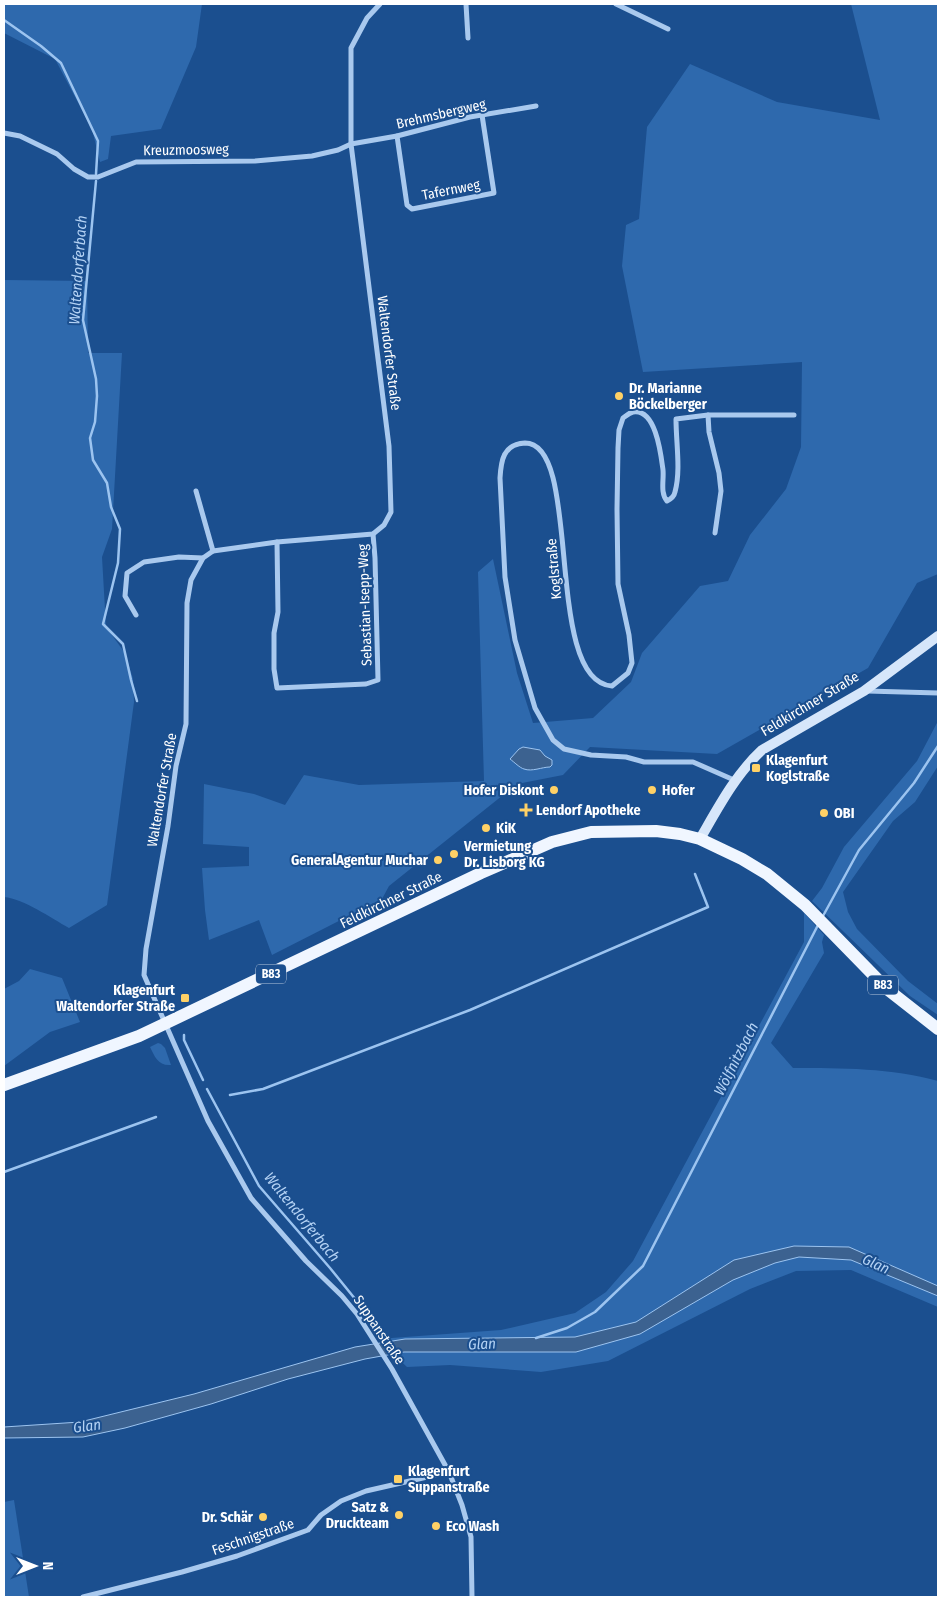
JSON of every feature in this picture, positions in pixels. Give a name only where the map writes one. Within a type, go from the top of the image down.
[{"type":"main road","name":"Feldkirchner Straße","points":[[4,1085],[130,1040],[165,1025],[473,877],[552,842],[591,832],[614,830],[656,830],[700,840]]},
{"type":"main road","name":"B83","points":[[700,840],[742,859],[767,874],[805,905],[887,989],[938,1029]]},
{"type":"street","name":"Waltendorfer Straße","points":[[165,1025],[144,975],[146,949],[168,826],[176,766],[186,724],[187,603],[191,580],[203,558],[213,551],[277,542],[373,534],[384,525],[391,512],[390,446],[351,144],[351,48],[368,18],[380,4]]},
{"type":"street","points":[[466,4],[468,38]]},
{"type":"street","points":[[616,4],[668,29]]},
{"type":"street","name":"Brehmsbergweg","points":[[351,144],[397,136],[482,115],[536,106]]},
{"type":"street","name":"Tafernweg","points":[[397,136],[407,205],[412,209],[494,193],[482,115]]},
{"type":"street","name":"Kreuzmoosweg","points":[[4,133],[20,136],[57,154],[74,169],[88,177],[98,177],[136,162],[264,160],[312,156],[338,150],[351,144]]},
{"type":"street","name":"Koglstraße","points":[[734,780],[693,762],[644,762],[626,756],[591,755],[564,749],[553,740],[535,708],[515,640],[504,577],[501,462],[505,452],[519,444],[528,443],[537,446],[545,455],[551,472],[562,534],[574,637],[584,665],[592,677],[602,685],[612,686],[628,673],[632,663],[618,584],[618,448],[623,418],[632,412],[639,412],[647,416],[652,424],[660,446],[663,497],[667,501],[675,494],[678,469],[676,419],[708,416],[794,415]]},
{"type":"street","points":[[708,416],[708,432],[719,473],[721,491],[715,533]]},
{"type":"street","points":[[196,491],[213,551]]},
{"type":"street","name":"Sebastian-Isepp-Weg","points":[[277,542],[278,612],[274,633],[274,669],[277,688],[366,684],[378,680],[373,534]]},
{"type":"street","points":[[136,615],[125,596],[127,573],[144,562],[179,557],[203,558]]},
{"type":"street","name":"Feldkirchner Straße","points":[[700,840],[734,780],[762,750],[864,691],[938,636]]},
{"type":"street","points":[[864,691],[938,693]]},
{"type":"street","name":"Suppanstraße","points":[[165,1025],[208,1121],[251,1198],[306,1261],[342,1296],[372,1336],[392,1368],[449,1472],[462,1505],[471,1537],[472,1597]]},
{"type":"street","name":"Feschnigstraße","points":[[83,1597],[237,1556],[308,1530],[321,1515],[341,1501],[366,1490],[449,1472]]},
{"type":"shaded area","points":[[4,4],[202,4],[196,47],[161,129],[111,136],[108,159],[100,162],[92,129],[55,59],[4,33]]},
{"type":"shaded area","points":[[851,4],[938,4],[938,574],[917,583],[868,668],[717,754],[590,747],[563,775],[517,784],[389,886],[382,899],[272,955],[259,920],[209,940],[202,868],[249,866],[249,847],[203,844],[204,784],[254,794],[285,805],[304,775],[359,785],[484,781],[478,572],[493,559],[517,673],[533,723],[593,718],[631,682],[642,653],[700,586],[728,581],[750,535],[786,489],[801,447],[802,362],[643,372],[622,266],[626,225],[639,219],[647,127],[690,64],[777,102],[880,120]]},
{"type":"shaded area","points":[[4,280],[87,281],[88,353],[122,353],[112,529],[102,557],[106,627],[125,653],[133,679],[134,702],[107,905],[69,928],[29,905],[4,897]]},
{"type":"shaded area","points":[[938,721],[938,766],[915,802],[893,821],[843,892],[848,912],[857,929],[908,981],[938,1004],[938,1015],[910,996],[812,901],[822,888],[844,847],[917,761]]},
{"type":"shaded area","points":[[804,913],[824,935],[822,942],[824,953],[771,1043],[793,1068],[885,1071],[938,1081],[938,1307],[851,1270],[796,1271],[750,1289],[608,1361],[541,1372],[450,1365],[407,1367],[378,1339],[501,1330],[575,1313],[606,1292],[633,1261],[804,942]]},
{"type":"shaded area","points":[[30,969],[62,978],[80,1022],[50,1032],[4,1066],[4,989],[19,981]]},
{"type":"shaded area","points":[[158,1043],[165,1048],[171,1065],[163,1064],[155,1057],[150,1047]]},
{"type":"shaded area","points":[[14,1500],[29,1597],[4,1597],[4,1502]]},
{"type":"water","points":[[523,747],[540,750],[552,760],[552,765],[550,767],[530,770],[524,769],[510,759]]},
{"type":"water","name":"Glan","points":[[794,1246],[849,1247],[938,1286],[938,1296],[851,1260],[799,1257],[775,1263],[733,1280],[640,1334],[576,1352],[404,1352],[365,1359],[288,1379],[211,1404],[125,1428],[83,1437],[4,1438],[4,1427],[80,1422],[194,1394],[355,1347],[405,1339],[575,1337],[636,1322],[734,1260]]},
{"type":"waterway","name":"Waltendorferbach","points":[[4,20],[41,46],[61,63],[98,141],[96,174]]},
{"type":"waterway","name":"Waltendorferbach","points":[[96,181],[83,320],[96,379],[95,422],[90,438],[93,460],[107,483],[111,507],[120,529],[118,563],[103,624],[123,644],[137,701]]},
{"type":"waterway","name":"Wölfnitzbach","points":[[823,916],[859,850],[914,783],[938,746]]},
{"type":"waterway","points":[[230,1095],[263,1089],[470,1010],[708,907],[695,874]]},
{"type":"waterway","name":"Wölfnitzbach","points":[[536,1338],[567,1328],[595,1312],[643,1266],[818,925]]},
{"type":"waterway","name":"Waltendorferbach","points":[[184,1035],[184,1040],[203,1080]]},
{"type":"waterway","name":"Waltendorferbach","points":[[207,1089],[259,1186],[330,1268],[390,1342]]},
{"type":"waterway","points":[[4,1172],[156,1117]]},
{"type":"place","name":"Dr. Marianne Böckelberger","points":[[619,396]]},
{"type":"place","name":"Klagenfurt Koglstraße","points":[[756,768]]},
{"type":"place","name":"Hofer Diskont","points":[[554,790]]},
{"type":"place","name":"Hofer","points":[[652,790]]},
{"type":"place","name":"Lendorf Apotheke","points":[[526,810]]},
{"type":"place","name":"OBI","points":[[824,813]]},
{"type":"place","name":"KiK","points":[[486,828]]},
{"type":"place","name":"Vermietung Dr. Lisborg KG","points":[[454,854]]},
{"type":"place","name":"GeneralAgentur Muchar","points":[[438,860]]},
{"type":"place","name":"Klagenfurt Waltendorfer Straße","points":[[185,998]]},
{"type":"place","name":"Klagenfurt Suppanstraße","points":[[398,1479]]},
{"type":"place","name":"Satz & Druckteam","points":[[399,1515]]},
{"type":"place","name":"Dr. Schär","points":[[263,1517]]},
{"type":"place","name":"Eco Wash","points":[[436,1526]]}]
